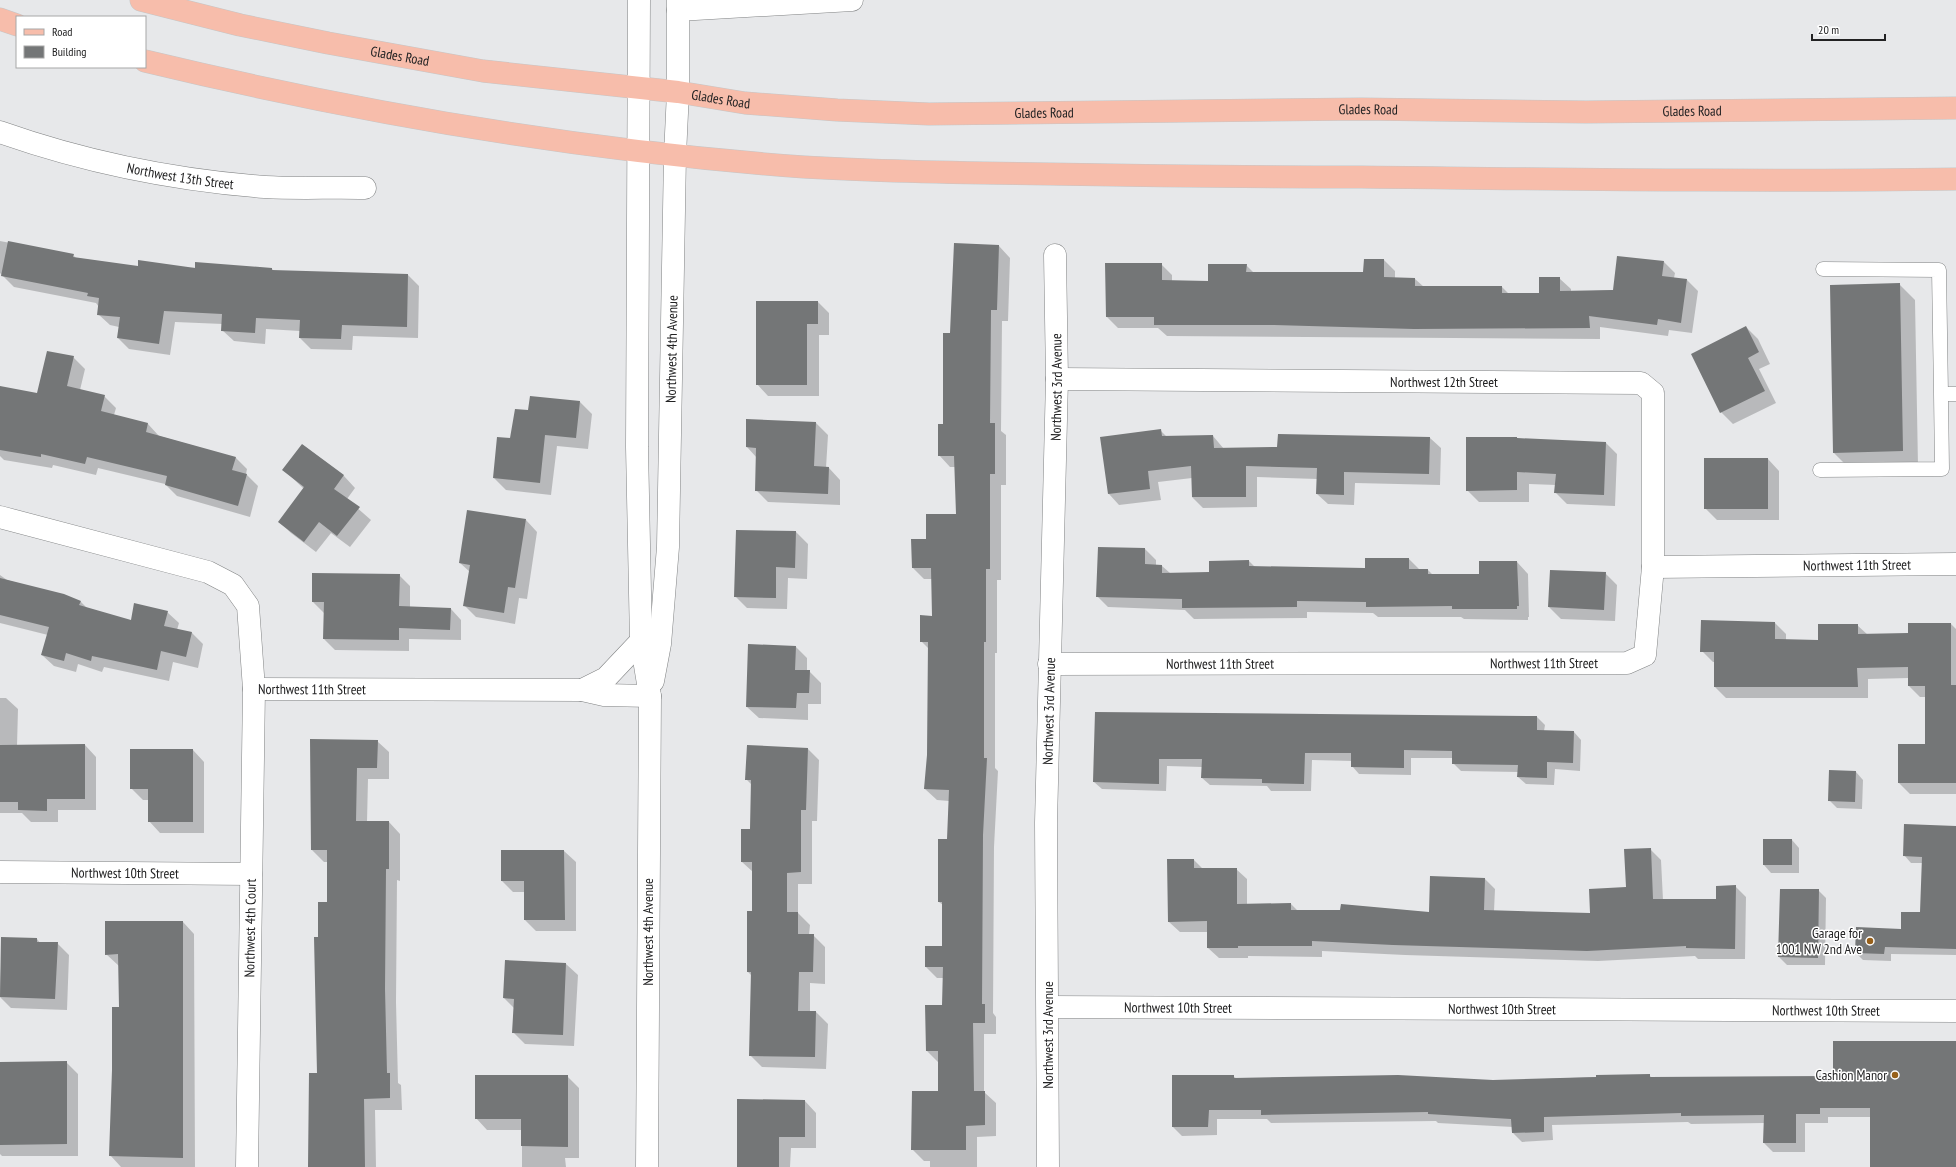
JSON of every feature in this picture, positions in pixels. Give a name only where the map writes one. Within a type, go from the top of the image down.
[{"type":"main road","name":"Glades Road","points":[[141,0],[169,4],[328,44],[483,71],[678,92],[745,103],[929,114],[1361,109],[1586,112],[1956,108]]},
{"type":"main road","points":[[0,19],[16,25]]},
{"type":"main road","points":[[146,61],[260,88],[443,123],[639,151],[802,166],[924,173],[1815,181],[1956,179]]},
{"type":"street","name":"Northwest 4th Avenue","points":[[639,0],[637,447],[641,641],[650,696],[647,1167]]},
{"type":"street","points":[[678,5],[852,0]]},
{"type":"street","name":"Northwest 4th Avenue","points":[[650,696],[660,644],[668,547],[675,154],[678,92],[678,5]]},
{"type":"street","name":"Northwest 13th Street","points":[[0,132],[98,161],[170,177],[266,187],[365,188]]},
{"type":"street","name":"Northwest 3rd Avenue","points":[[1048,1167],[1046,823],[1057,379],[1055,255]]},
{"type":"street","name":"Northwest 12th Street","points":[[1057,379],[1641,383],[1653,392],[1653,567]]},
{"type":"street","name":"Northwest 11th Street","points":[[0,517],[208,572],[233,585],[248,606],[254,689],[582,690],[604,695],[650,696]]},
{"type":"street","name":"Northwest 11th Street","points":[[1049,664],[1627,663],[1646,655],[1653,567],[1956,564]]},
{"type":"street","points":[[582,690],[606,678],[641,641]]},
{"type":"street","name":"Northwest 4th Court","points":[[247,1167],[254,689]]},
{"type":"street","name":"Northwest 10th Street","points":[[0,872],[251,874]]},
{"type":"street","name":"Northwest 10th Street","points":[[1048,1007],[1956,1011]]},
{"type":"lane","points":[[1820,470],[1942,469],[1939,270],[1823,268]]},
{"type":"lane","points":[[1941,394],[1956,394]]},
{"type":"building","points":[[8,241],[74,254],[73,257],[138,266],[138,260],[195,268],[195,262],[272,268],[272,270],[408,274],[407,327],[342,325],[341,339],[299,338],[300,320],[256,318],[255,333],[221,331],[222,314],[164,311],[159,344],[117,338],[120,317],[97,315],[99,298],[87,296],[88,293],[1,276]]},
{"type":"building","points":[[954,243],[999,245],[997,310],[991,310],[990,423],[995,423],[995,474],[990,474],[990,569],[986,569],[986,642],[984,642],[984,758],[987,758],[983,835],[982,1004],[985,1004],[985,1023],[973,1023],[974,1091],[985,1091],[985,1125],[966,1126],[966,1150],[911,1150],[912,1091],[938,1091],[938,1051],[926,1051],[925,1005],[942,1005],[943,967],[925,967],[925,946],[942,946],[942,902],[938,902],[938,839],[947,839],[949,790],[924,789],[927,755],[928,642],[920,642],[920,615],[932,616],[931,568],[912,568],[911,539],[926,539],[926,514],[956,514],[954,456],[938,456],[938,424],[943,424],[943,333],[950,333]]},
{"type":"building","points":[[1617,256],[1664,261],[1662,276],[1687,279],[1681,323],[1658,319],[1657,325],[1589,316],[1590,328],[1414,329],[1274,325],[1154,325],[1154,317],[1106,317],[1105,263],[1162,263],[1162,280],[1208,281],[1208,264],[1247,264],[1246,272],[1363,272],[1364,259],[1384,259],[1384,277],[1415,278],[1415,286],[1502,286],[1502,293],[1539,293],[1539,277],[1560,277],[1560,291],[1613,290]]},
{"type":"building","points":[[1900,283],[1903,451],[1833,453],[1830,285]]},
{"type":"building","points":[[756,301],[818,301],[818,324],[807,324],[807,385],[756,385]]},
{"type":"building","points":[[1746,326],[1759,352],[1748,358],[1765,391],[1720,413],[1691,354]]},
{"type":"building","points":[[47,351],[74,356],[67,386],[105,395],[101,411],[148,423],[146,432],[236,457],[232,470],[247,474],[238,506],[165,485],[167,476],[87,457],[85,464],[41,454],[41,457],[0,450],[0,386],[37,393]]},
{"type":"building","points":[[530,396],[580,401],[576,438],[545,435],[540,483],[493,478],[497,437],[510,438],[515,409],[528,410]]},
{"type":"building","points":[[746,419],[816,422],[814,466],[829,467],[828,494],[755,491],[756,448],[746,447]]},
{"type":"building","points":[[1161,429],[1162,436],[1213,435],[1214,448],[1277,447],[1278,434],[1430,437],[1429,474],[1344,472],[1344,495],[1316,494],[1317,468],[1246,466],[1246,497],[1192,497],[1191,466],[1148,471],[1150,489],[1108,494],[1100,437]]},
{"type":"building","points":[[1466,437],[1517,437],[1606,442],[1604,495],[1554,493],[1556,474],[1517,472],[1517,490],[1466,491]]},
{"type":"building","points":[[302,444],[344,475],[334,489],[360,507],[337,536],[319,522],[304,542],[278,522],[304,487],[282,470]]},
{"type":"building","points":[[1704,458],[1768,458],[1768,509],[1704,509]]},
{"type":"building","points":[[467,510],[526,519],[515,588],[508,587],[504,613],[463,606],[470,565],[459,563]]},
{"type":"building","points":[[736,530],[796,531],[795,568],[776,567],[776,598],[734,597]]},
{"type":"building","points":[[1098,547],[1145,548],[1145,564],[1162,565],[1162,573],[1209,572],[1209,561],[1249,560],[1249,566],[1365,568],[1365,558],[1409,558],[1409,569],[1428,569],[1428,574],[1479,574],[1479,561],[1517,561],[1519,606],[1517,606],[1517,609],[1452,609],[1452,606],[1366,607],[1366,602],[1297,601],[1297,607],[1182,608],[1182,599],[1096,597]]},
{"type":"building","points":[[1550,570],[1606,572],[1604,610],[1548,607]]},
{"type":"building","points":[[312,573],[400,574],[399,606],[451,608],[450,630],[399,628],[399,640],[323,639],[324,602],[312,602]]},
{"type":"building","points":[[0,578],[64,594],[81,601],[79,605],[131,620],[134,603],[168,611],[164,626],[192,632],[186,657],[161,651],[157,670],[92,656],[91,661],[66,653],[64,661],[41,655],[49,627],[0,615]]},
{"type":"building","points":[[1701,620],[1775,622],[1775,639],[1818,640],[1818,624],[1858,624],[1858,634],[1908,633],[1908,623],[1951,623],[1951,685],[1956,685],[1956,783],[1898,783],[1898,744],[1925,744],[1925,686],[1908,686],[1908,667],[1857,668],[1858,687],[1714,687],[1714,652],[1700,652]]},
{"type":"building","points":[[748,644],[796,646],[795,670],[810,670],[809,693],[797,693],[796,708],[746,707]]},
{"type":"building","points":[[1095,712],[1537,716],[1537,730],[1574,731],[1573,763],[1547,762],[1547,778],[1517,777],[1518,765],[1452,764],[1452,751],[1404,750],[1404,768],[1351,767],[1351,753],[1305,753],[1304,784],[1262,783],[1262,779],[1201,778],[1202,759],[1159,759],[1159,784],[1093,782]]},
{"type":"building","points":[[310,739],[378,740],[377,768],[357,768],[356,821],[389,821],[389,869],[386,869],[385,989],[387,1073],[390,1073],[390,1098],[364,1099],[365,1167],[308,1167],[309,1073],[317,1073],[314,937],[318,937],[318,902],[327,902],[327,850],[311,850]]},
{"type":"building","points":[[85,744],[85,799],[47,799],[47,811],[18,810],[18,802],[0,802],[0,745]]},
{"type":"building","points":[[747,745],[808,748],[806,810],[801,810],[801,872],[787,873],[787,912],[798,912],[798,934],[814,934],[813,972],[799,972],[798,1011],[816,1011],[815,1057],[749,1056],[751,972],[747,972],[747,911],[752,911],[752,862],[741,862],[741,829],[750,829],[751,780],[745,780]]},
{"type":"building","points":[[130,749],[193,749],[193,822],[148,822],[148,789],[130,789]]},
{"type":"building","points":[[1829,770],[1856,771],[1855,802],[1828,801]]},
{"type":"building","points":[[1904,824],[1956,826],[1956,949],[1885,947],[1884,954],[1855,953],[1856,927],[1901,929],[1901,912],[1920,912],[1922,857],[1903,856]]},
{"type":"building","points":[[1763,839],[1792,839],[1792,865],[1763,865]]},
{"type":"building","points":[[1651,848],[1653,899],[1716,899],[1716,886],[1736,885],[1735,949],[1686,948],[1686,946],[1587,951],[1312,941],[1312,946],[1238,946],[1238,948],[1207,948],[1207,921],[1168,922],[1167,859],[1194,859],[1194,868],[1237,868],[1237,904],[1291,903],[1291,910],[1340,910],[1341,904],[1429,912],[1430,876],[1485,878],[1484,910],[1590,913],[1589,889],[1626,887],[1624,849]]},
{"type":"building","points":[[501,850],[564,850],[565,920],[524,920],[524,881],[501,881]]},
{"type":"building","points":[[1780,889],[1819,889],[1818,958],[1778,957]]},
{"type":"building","points":[[105,921],[183,921],[183,1158],[109,1156],[112,1070],[112,1007],[119,1007],[118,954],[105,955]]},
{"type":"building","points":[[1,937],[37,938],[37,942],[58,942],[55,999],[0,997]]},
{"type":"building","points":[[505,960],[566,963],[563,1035],[512,1033],[514,999],[503,998]]},
{"type":"building","points":[[1833,1041],[1956,1041],[1956,1167],[1870,1167],[1870,1108],[1820,1108],[1820,1114],[1796,1114],[1796,1143],[1763,1143],[1764,1115],[1681,1116],[1681,1113],[1544,1117],[1544,1132],[1512,1133],[1511,1119],[1428,1114],[1428,1112],[1261,1115],[1261,1110],[1209,1110],[1208,1127],[1172,1127],[1172,1075],[1234,1075],[1234,1078],[1398,1075],[1493,1080],[1650,1074],[1650,1077],[1833,1076]]},
{"type":"building","points":[[67,1061],[67,1144],[0,1145],[0,1062]]},
{"type":"building","points":[[475,1075],[568,1075],[568,1147],[521,1146],[521,1119],[475,1119]]},
{"type":"building","points":[[737,1099],[805,1100],[805,1137],[779,1137],[779,1167],[737,1167]]},
{"type":"place","name":"Garage for 1001 NW 2nd Ave","points":[[1870,941]]},
{"type":"place","name":"Cashion Manor","points":[[1895,1075]]}]
